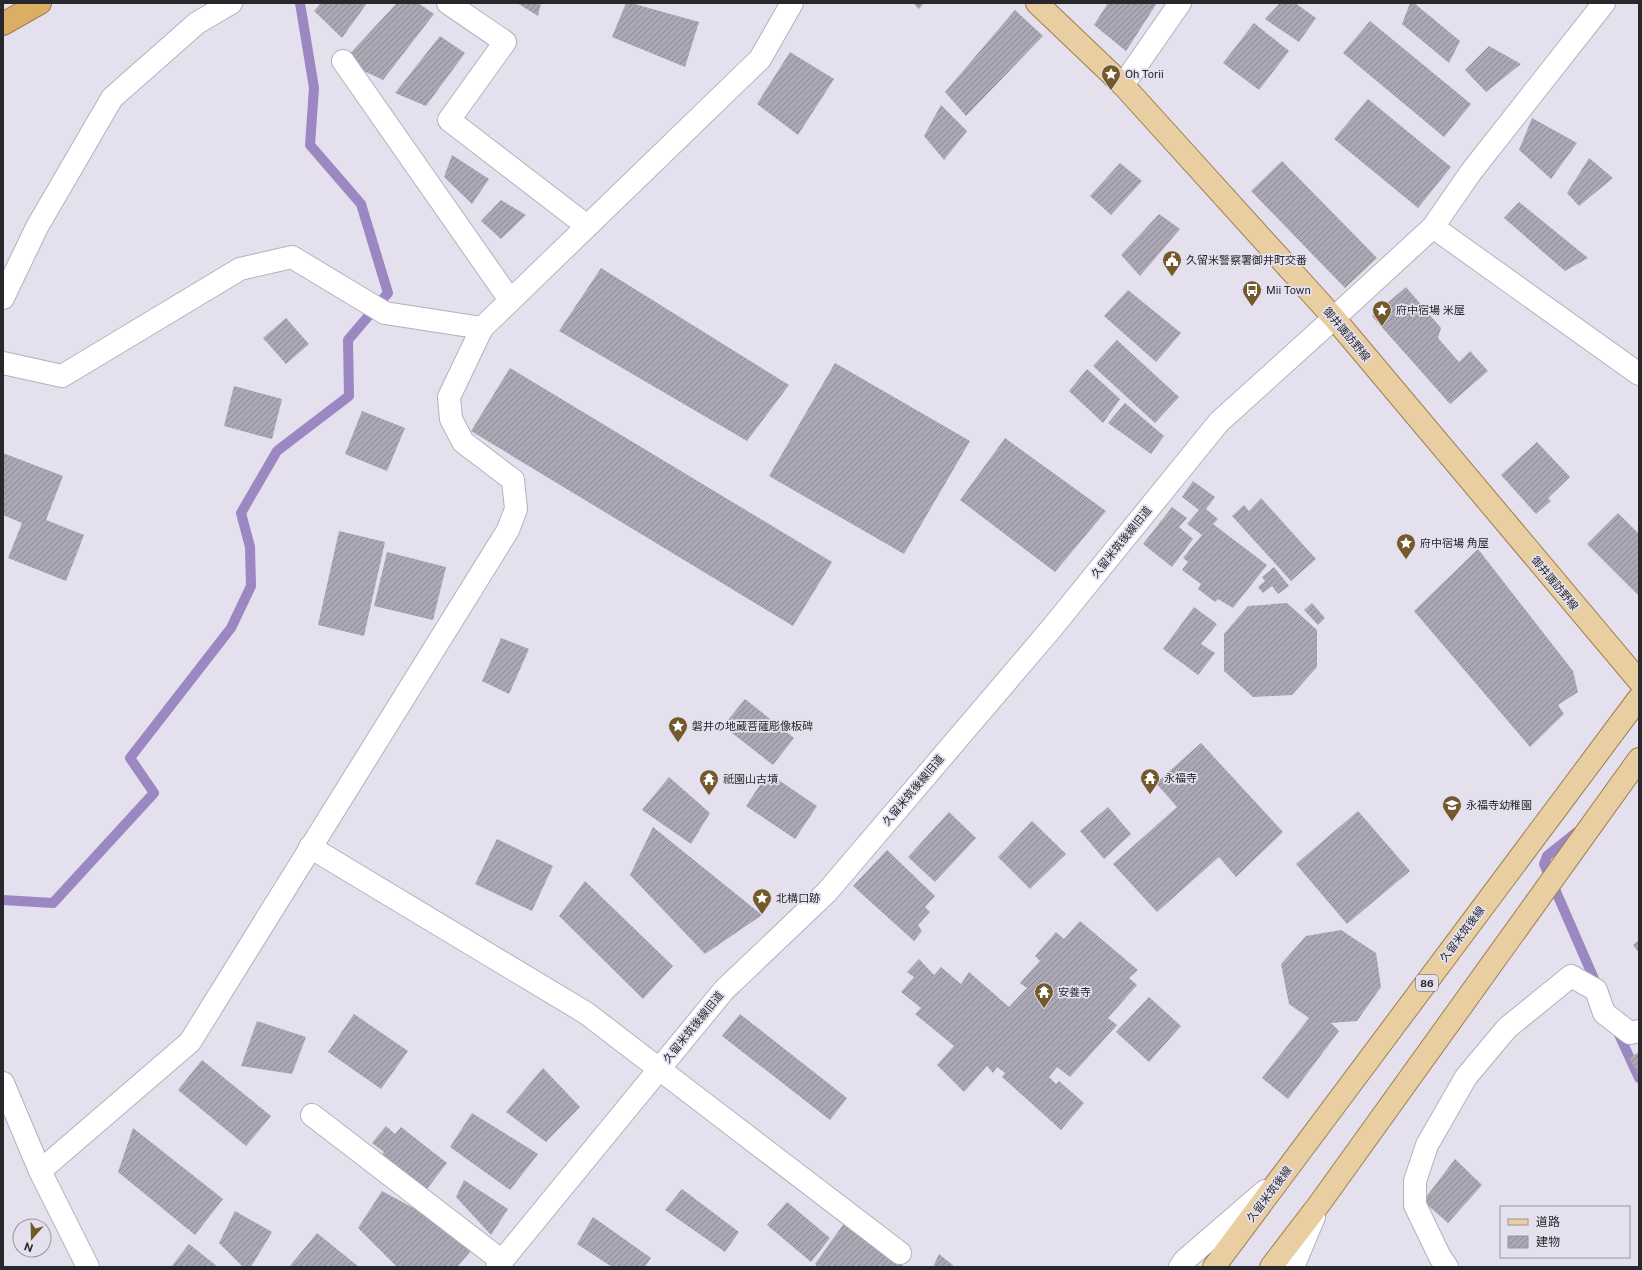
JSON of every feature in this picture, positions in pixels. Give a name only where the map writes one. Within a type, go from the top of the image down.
[{"type":"highway","points":[[3,24],[40,3]]},
{"type":"main road","name":"御井諏訪野線","points":[[1037,3],[1123,85],[1334,318],[1639,682]]},
{"type":"main road","name":"久留米筑後線","points":[[1214,1267],[1639,698]]},
{"type":"main road","points":[[1271,1267],[1320,1203],[1639,759]]},
{"type":"street","points":[[3,298],[37,227],[112,98],[197,23],[231,3]]},
{"type":"street","points":[[448,3],[505,42],[449,120],[586,226]]},
{"type":"street","points":[[40,1171],[190,1042],[508,530],[516,509],[513,480],[463,442],[451,419],[449,397],[482,328],[760,59],[792,3]]},
{"type":"street","points":[[1123,85],[1180,3]]},
{"type":"street","name":"久留米筑後線旧道","points":[[500,1264],[724,990],[827,892],[1051,629],[1219,422],[1433,227],[1471,172],[1604,3]]},
{"type":"street","points":[[343,61],[510,300]]},
{"type":"street","points":[[1433,227],[1639,374]]},
{"type":"street","points":[[3,363],[62,376],[240,269],[292,257],[385,313],[482,328]]},
{"type":"street","points":[[310,847],[586,1013],[660,1068],[900,1253]]},
{"type":"street","points":[[1446,1267],[1415,1205],[1415,1181],[1427,1145],[1466,1077],[1507,1028],[1571,976],[1596,990],[1604,1013],[1630,1032],[1639,1031]]},
{"type":"street","points":[[3,1083],[40,1171],[88,1267]]},
{"type":"street","points":[[312,1115],[500,1264]]},
{"type":"street","points":[[1180,1267],[1185,1260],[1282,1176]]},
{"type":"street","points":[[1293,1267],[1320,1203]]},
{"type":"building","points":[[321,3],[367,3],[342,38],[314,11]]},
{"type":"building","points":[[397,3],[418,3],[434,14],[383,80],[343,61]]},
{"type":"building","points":[[517,3],[541,3],[538,16]]},
{"type":"building","points":[[626,3],[631,3],[699,22],[685,67],[612,37]]},
{"type":"building","points":[[913,3],[924,3],[919,9]]},
{"type":"building","points":[[1108,3],[1157,3],[1126,51],[1094,25]]},
{"type":"building","points":[[1280,3],[1295,3],[1316,18],[1299,42],[1265,19]]},
{"type":"building","points":[[1410,3],[1414,3],[1460,41],[1449,63],[1402,24]]},
{"type":"building","points":[[1015,10],[1043,36],[966,116],[945,92]]},
{"type":"building","points":[[1370,21],[1471,104],[1444,137],[1343,53]]},
{"type":"building","points":[[1254,23],[1289,51],[1259,90],[1223,63]]},
{"type":"building","points":[[440,36],[465,53],[426,106],[395,93]]},
{"type":"building","points":[[1489,46],[1521,64],[1486,92],[1465,70]]},
{"type":"building","points":[[790,52],[834,79],[798,135],[757,104]]},
{"type":"building","points":[[1368,99],[1451,167],[1418,208],[1334,139]]},
{"type":"building","points":[[941,105],[967,131],[944,160],[924,136]]},
{"type":"building","points":[[1532,118],[1577,143],[1551,179],[1519,150]]},
{"type":"building","points":[[452,155],[489,179],[472,204],[444,177]]},
{"type":"building","points":[[1589,158],[1613,178],[1579,206],[1567,193]]},
{"type":"building","points":[[1282,161],[1377,258],[1345,288],[1251,191]]},
{"type":"building","points":[[1120,163],[1142,181],[1111,215],[1090,196]]},
{"type":"building","points":[[501,200],[526,215],[501,239],[481,221]]},
{"type":"building","points":[[1519,202],[1588,258],[1565,271],[1504,218]]},
{"type":"building","points":[[1159,214],[1180,229],[1140,276],[1121,255]]},
{"type":"building","points":[[601,268],[789,385],[747,441],[559,331]]},
{"type":"building","points":[[1406,287],[1441,328],[1438,338],[1459,362],[1470,351],[1488,371],[1450,404],[1372,316]]},
{"type":"building","points":[[1128,290],[1181,333],[1156,362],[1104,316]]},
{"type":"building","points":[[286,318],[309,344],[286,364],[263,338]]},
{"type":"building","points":[[1117,340],[1179,397],[1155,423],[1093,366]]},
{"type":"building","points":[[835,363],[970,441],[904,554],[769,476]]},
{"type":"building","points":[[510,368],[832,562],[793,626],[471,431]]},
{"type":"building","points":[[1087,369],[1120,399],[1103,423],[1069,391]]},
{"type":"building","points":[[234,386],[282,399],[272,439],[224,426]]},
{"type":"building","points":[[1125,403],[1164,436],[1151,454],[1108,423]]},
{"type":"building","points":[[362,411],[405,428],[387,471],[345,454]]},
{"type":"building","points":[[1005,438],[1106,511],[1055,572],[960,500]]},
{"type":"building","points":[[1537,442],[1570,477],[1548,498],[1551,501],[1536,514],[1501,475]]},
{"type":"building","points":[[3,453],[63,476],[46,520],[84,535],[66,581],[8,558],[22,523],[3,515]]},
{"type":"building","points":[[1193,481],[1215,497],[1206,509],[1218,519],[1213,524],[1267,565],[1233,608],[1218,599],[1215,602],[1198,589],[1201,584],[1182,570],[1188,562],[1183,558],[1202,535],[1187,524],[1199,510],[1182,497]]},
{"type":"building","points":[[1261,498],[1316,559],[1291,581],[1232,516],[1244,505],[1249,511]]},
{"type":"building","points":[[1172,507],[1187,518],[1179,527],[1193,539],[1172,567],[1143,544]]},
{"type":"building","points":[[1618,513],[1639,534],[1639,596],[1587,544]]},
{"type":"building","points":[[339,531],[385,542],[364,636],[318,625]]},
{"type":"building","points":[[1478,549],[1573,671],[1578,692],[1558,705],[1564,714],[1530,747],[1414,611]]},
{"type":"building","points":[[387,552],[446,567],[433,620],[374,606]]},
{"type":"building","points":[[1274,567],[1289,586],[1278,594],[1272,586],[1263,593],[1258,587],[1265,581],[1262,577]]},
{"type":"building","points":[[1287,603],[1317,630],[1317,667],[1292,695],[1253,697],[1224,671],[1224,634],[1248,606]]},
{"type":"building","points":[[1312,603],[1325,618],[1318,625],[1304,610]]},
{"type":"building","points":[[1194,607],[1217,624],[1201,644],[1215,653],[1198,675],[1163,649]]},
{"type":"building","points":[[501,638],[529,649],[509,694],[482,681]]},
{"type":"building","points":[[745,699],[794,738],[773,765],[723,726]]},
{"type":"building","points":[[1201,743],[1283,832],[1236,877],[1219,857],[1157,912],[1113,864],[1177,807],[1156,783]]},
{"type":"building","points":[[768,773],[817,806],[795,839],[746,806]]},
{"type":"building","points":[[669,777],[710,813],[691,844],[642,810]]},
{"type":"building","points":[[1108,807],[1131,834],[1104,859],[1080,831]]},
{"type":"building","points":[[1358,811],[1410,871],[1347,924],[1296,864]]},
{"type":"building","points":[[949,812],[976,838],[935,882],[908,857]]},
{"type":"building","points":[[1032,821],[1066,854],[1030,889],[998,857]]},
{"type":"building","points":[[653,827],[762,915],[705,954],[630,875]]},
{"type":"building","points":[[497,839],[553,866],[532,911],[475,884]]},
{"type":"building","points":[[887,850],[935,896],[925,907],[930,912],[918,925],[922,931],[914,941],[853,886]]},
{"type":"building","points":[[585,881],[673,966],[643,999],[559,916]]},
{"type":"building","points":[[1080,921],[1138,970],[1129,978],[1137,985],[1108,1018],[1117,1025],[1070,1077],[1057,1067],[1049,1077],[1056,1084],[1059,1081],[1084,1103],[1061,1130],[1002,1077],[1005,1073],[997,1067],[993,1073],[987,1066],[964,1092],[937,1065],[954,1046],[915,1014],[921,1008],[901,992],[914,977],[907,972],[919,959],[934,975],[941,967],[961,984],[969,972],[1009,1007],[1027,988],[1020,983],[1040,961],[1035,956],[1056,932],[1064,939]]},
{"type":"building","points":[[1341,930],[1376,953],[1381,987],[1357,1021],[1331,1023],[1339,1031],[1288,1099],[1262,1078],[1309,1018],[1289,1004],[1281,964],[1306,936]]},
{"type":"building","points":[[1639,940],[1639,953],[1633,945]]},
{"type":"building","points":[[1149,997],[1181,1026],[1149,1062],[1116,1032]]},
{"type":"building","points":[[354,1014],[408,1051],[381,1089],[328,1052]]},
{"type":"building","points":[[740,1014],[847,1098],[830,1120],[722,1036]]},
{"type":"building","points":[[257,1021],[306,1037],[292,1074],[241,1066]]},
{"type":"building","points":[[1639,1052],[1639,1075],[1629,1058]]},
{"type":"building","points":[[202,1060],[271,1116],[246,1146],[178,1090]]},
{"type":"building","points":[[543,1068],[580,1107],[546,1142],[506,1112]]},
{"type":"building","points":[[472,1113],[538,1154],[510,1190],[450,1147]]},
{"type":"building","points":[[386,1126],[395,1134],[401,1127],[447,1163],[423,1194],[378,1160],[384,1152],[372,1143]]},
{"type":"building","points":[[133,1128],[223,1199],[195,1235],[118,1172]]},
{"type":"building","points":[[1455,1159],[1482,1185],[1448,1223],[1423,1201]]},
{"type":"building","points":[[464,1180],[508,1209],[491,1235],[456,1197]]},
{"type":"building","points":[[682,1189],[739,1232],[725,1252],[665,1210]]},
{"type":"building","points":[[382,1191],[478,1243],[457,1267],[397,1267],[358,1228]]},
{"type":"building","points":[[787,1202],[830,1238],[811,1262],[767,1225]]},
{"type":"building","points":[[235,1211],[272,1232],[251,1267],[243,1267],[219,1243]]},
{"type":"building","points":[[593,1217],[651,1258],[645,1267],[612,1267],[577,1244]]},
{"type":"building","points":[[845,1222],[905,1267],[818,1267],[815,1264]]},
{"type":"building","points":[[317,1233],[359,1267],[289,1267]]},
{"type":"building","points":[[189,1244],[218,1267],[171,1267]]},
{"type":"building","points":[[939,1254],[955,1267],[933,1267]]},
{"type":"waterway","points":[[3,900],[53,903],[154,793],[130,758],[231,628],[251,586],[250,547],[241,513],[277,451],[349,396],[348,340],[388,293],[361,204],[310,145],[314,88],[300,3]]},
{"type":"waterway","points":[[1577,832],[1547,856],[1544,864],[1598,988]]},
{"type":"waterway","points":[[1616,1028],[1639,1078]]},
{"type":"place","name":"Oh Torii","points":[[1111,91]]},
{"type":"place","name":"久留米警察署御井町交番","points":[[1172,277]]},
{"type":"place","name":"Mii Town","points":[[1252,307]]},
{"type":"place","name":"府中宿場 米屋","points":[[1382,327]]},
{"type":"place","name":"府中宿場 角屋","points":[[1406,560]]},
{"type":"place","name":"磐井の地蔵菩薩彫像板碑","points":[[678,743]]},
{"type":"place","name":"永福寺","points":[[1150,795]]},
{"type":"place","name":"祇園山古墳","points":[[709,796]]},
{"type":"place","name":"永福寺幼稚園","points":[[1452,822]]},
{"type":"place","name":"北構口跡","points":[[762,915]]},
{"type":"place","name":"安養寺","points":[[1044,1009]]}]
